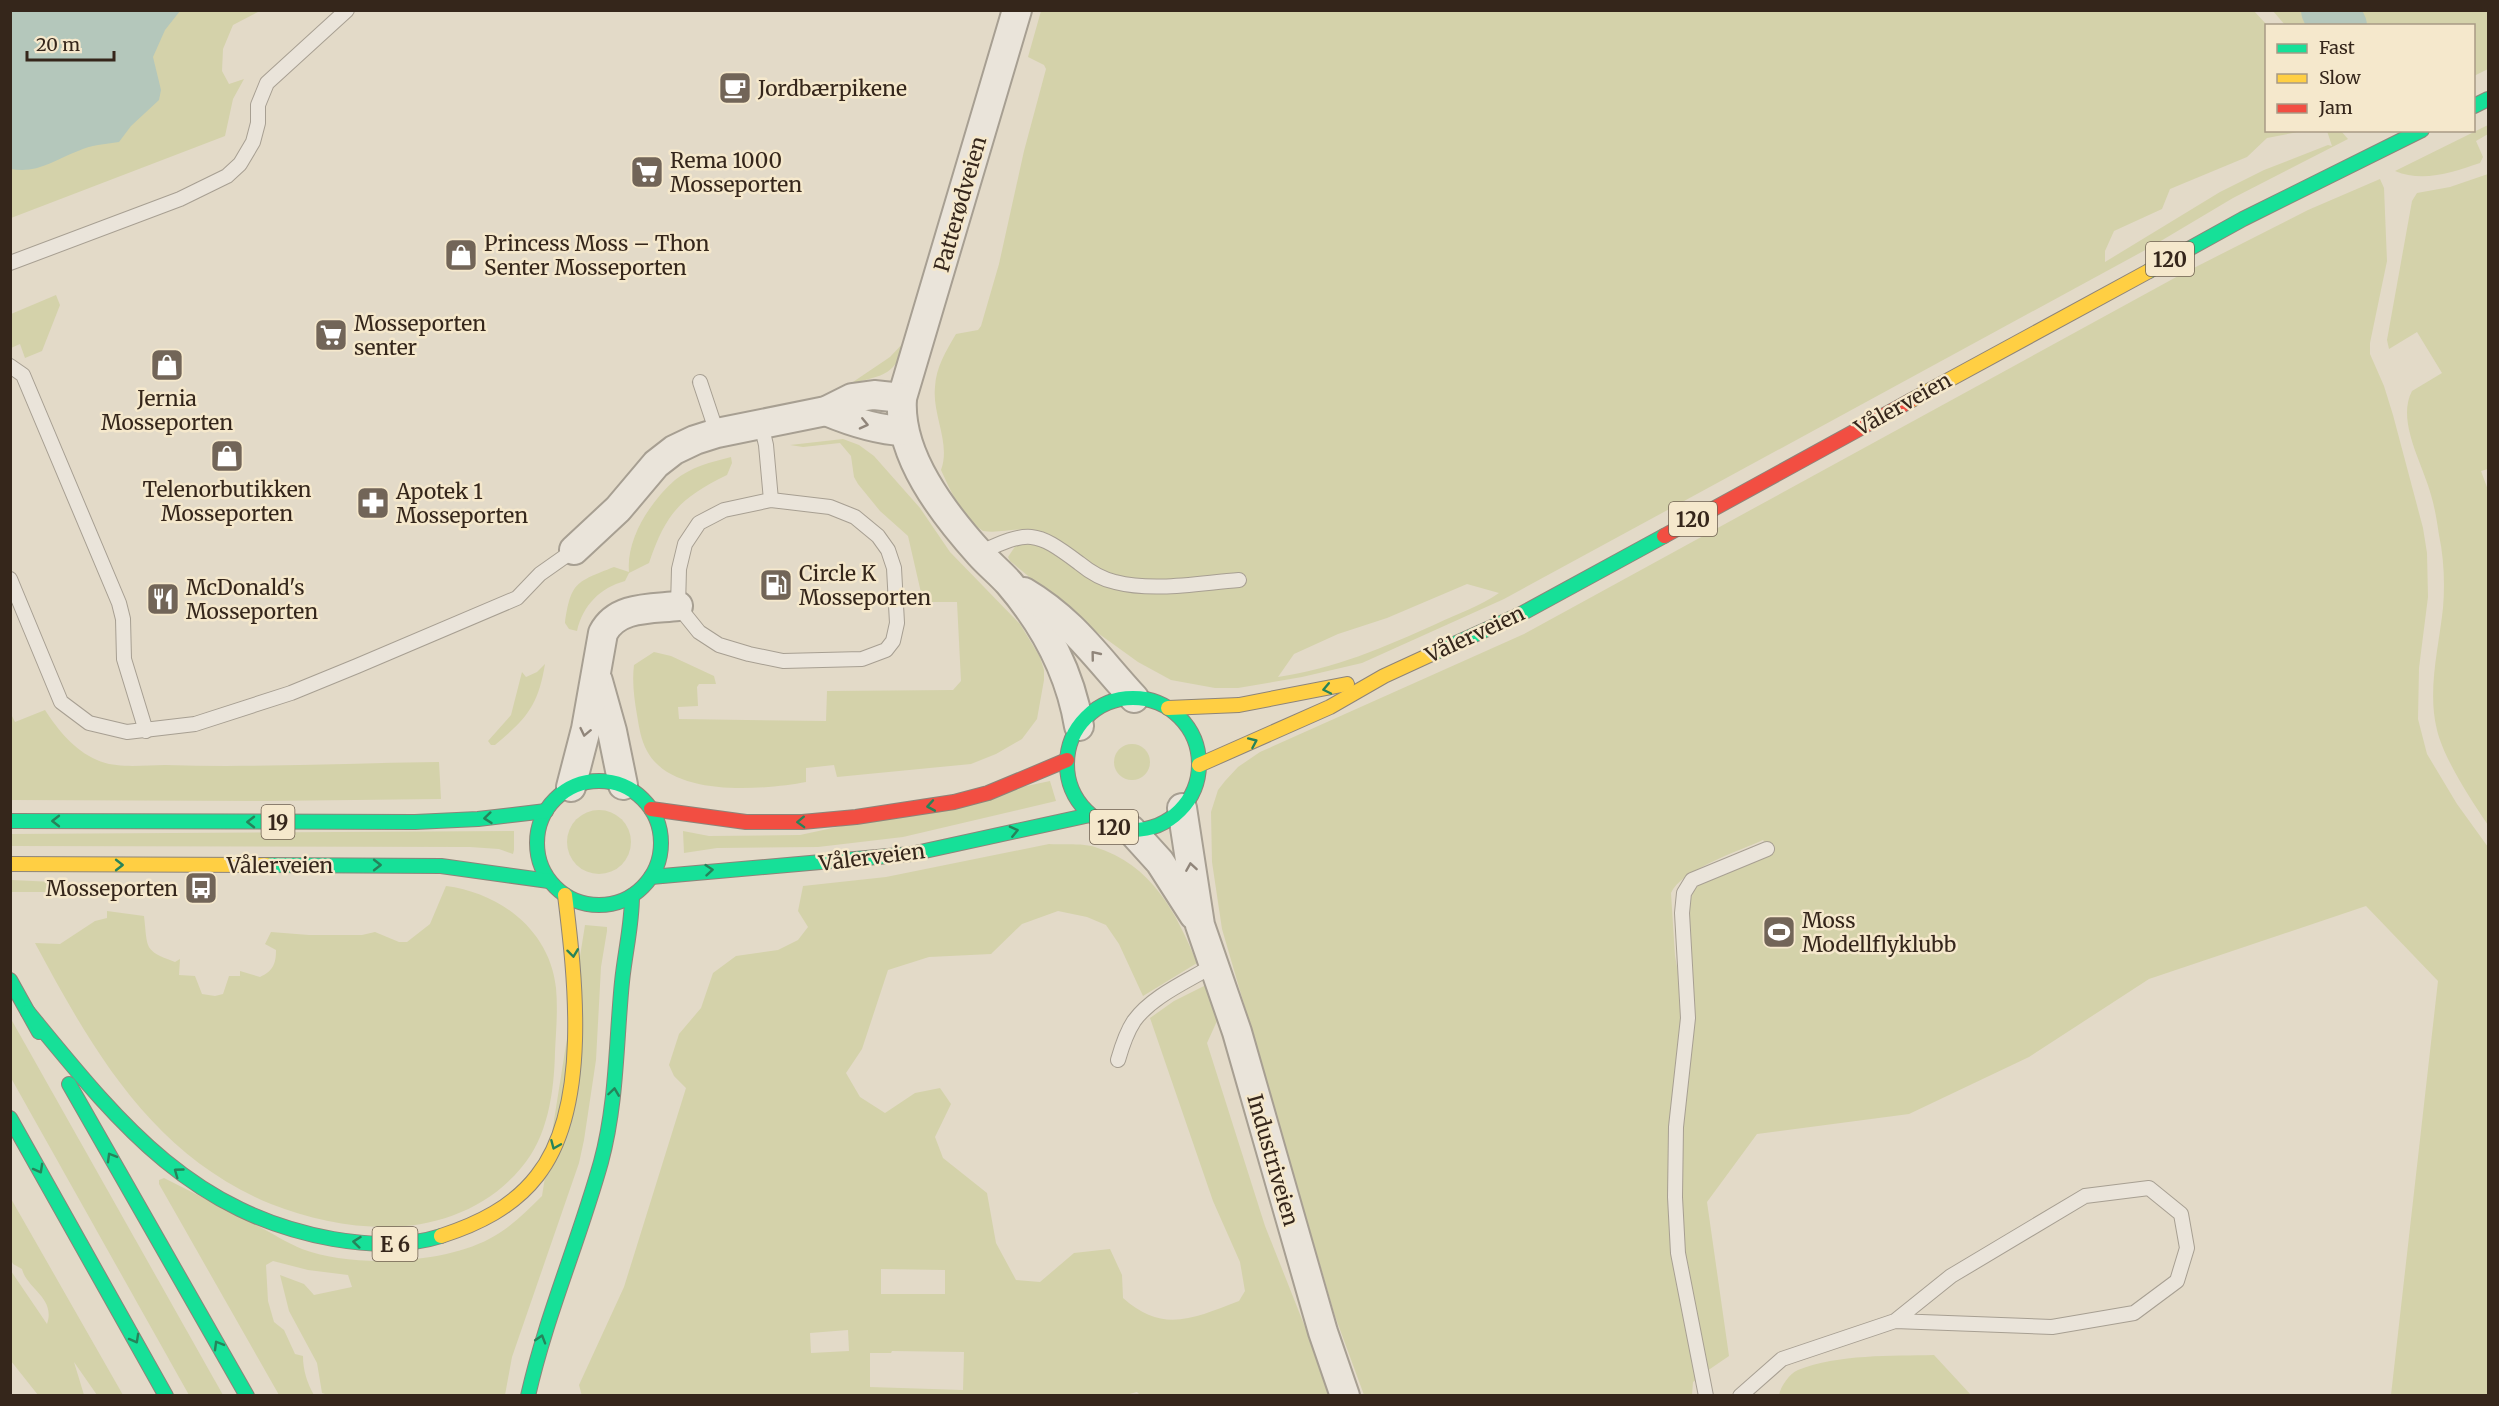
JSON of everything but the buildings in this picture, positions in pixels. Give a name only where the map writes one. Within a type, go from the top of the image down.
[{"type":"main road","name":"Vålerveien","points":[[1199,765],[1330,707],[1384,676],[1521,614],[2141,275],[2343,168],[2418,132]]},
{"type":"main road","name":"Vålerveien","points":[[1168,708],[1239,705],[1384,676]]},
{"type":"main road","name":"120","points":[[1134,698],[1152,701],[1168,708],[1181,718],[1191,732],[1197,748],[1199,765],[1197,781],[1182,808],[1172,818],[1159,825],[1131,830],[1116,828],[1090,814],[1072,790],[1068,775],[1069,747],[1079,726],[1103,705],[1118,699],[1134,698]]},
{"type":"main road","name":"Vålerveien","points":[[651,809],[746,822],[802,822],[856,818],[965,799],[1025,779],[1067,760]]},
{"type":"main road","points":[[606,781],[623,785],[634,791],[651,809],[659,825],[662,843],[659,861],[651,877],[632,896],[614,903],[597,905],[580,902],[565,895],[549,880],[540,864],[537,846],[538,828],[546,811],[556,798],[571,787],[588,782],[606,781]]},
{"type":"main road","name":"Vålerveien","points":[[10,821],[415,822],[478,819],[546,811]]},
{"type":"main road","name":"Vålerveien","points":[[651,877],[707,870],[807,865],[912,854],[1090,814]]},
{"type":"main road","name":"Vålerveien","points":[[10,864],[441,866],[549,880]]},
{"type":"main road","name":"E 6","points":[[28,1012],[102,1102],[167,1164],[202,1190],[280,1225],[328,1239],[382,1245],[430,1240],[457,1234],[489,1218],[518,1198],[537,1177],[553,1151],[562,1128],[569,1091],[576,994],[565,895]]},
{"type":"main road","points":[[528,1395],[536,1357],[551,1307],[596,1182],[618,1058],[624,957],[632,928],[632,896]]},
{"type":"main road","name":"E 6","points":[[10,980],[247,1395]]},
{"type":"main road","points":[[10,1118],[166,1395]]},
{"type":"street","name":"Patterødveien","points":[[1017,10],[902,398],[903,431],[909,449],[934,495],[979,553],[1009,584],[1055,651],[1074,698],[1079,726]]},
{"type":"street","points":[[574,550],[618,509],[656,464],[674,450],[695,440],[717,433],[826,411],[852,398],[874,395],[902,398]]},
{"type":"street","points":[[826,411],[889,430],[903,431]]},
{"type":"street","name":"Patterødveien","points":[[1009,584],[1047,606],[1077,632],[1134,698]]},
{"type":"street","points":[[571,787],[597,676],[600,646],[608,623],[625,613],[678,606]]},
{"type":"street","points":[[597,676],[612,730],[623,785]]},
{"type":"street","name":"Industriveien","points":[[1182,808],[1200,925],[1237,1032],[1323,1332],[1345,1395]]},
{"type":"street","name":"Industriveien","points":[[1131,830],[1160,862],[1200,925]]},
{"type":"lane","points":[[10,263],[180,200],[227,176],[240,164],[253,142],[258,123],[258,105],[267,83],[346,10]]},
{"type":"lane","points":[[10,366],[23,375],[119,603],[123,619],[124,659],[146,731]]},
{"type":"lane","points":[[700,382],[717,433]]},
{"type":"lane","points":[[761,424],[766,445],[771,500]]},
{"type":"lane","points":[[771,500],[830,507],[855,517],[878,536],[888,550],[894,568],[897,623],[893,641],[886,650],[862,659],[783,661],[749,654],[719,645],[699,632],[678,606],[679,569],[685,544],[699,523],[724,510],[771,500]]},
{"type":"lane","points":[[979,553],[1004,542],[1029,536],[1051,542],[1099,577],[1130,585],[1163,586],[1239,580]]},
{"type":"lane","points":[[10,579],[61,702],[89,723],[127,732],[195,724],[291,693],[517,598],[540,574],[574,550]]},
{"type":"lane","points":[[1706,1395],[1678,1253],[1675,1197],[1676,1127],[1688,1018],[1684,893],[1692,880],[1767,849]]},
{"type":"lane","points":[[1118,1060],[1125,1039],[1141,1013],[1162,997],[1214,966]]},
{"type":"lane","points":[[1740,1395],[1782,1359],[1895,1321],[1950,1276],[2085,1196],[2149,1188],[2181,1214],[2187,1248],[2177,1281],[2134,1313],[2052,1327],[1895,1321]]},
{"type":"shaded area","points":[[11,10],[180,11],[165,30],[153,57],[161,90],[159,100],[131,126],[119,142],[88,147],[29,170],[11,169]]},
{"type":"shaded area","points":[[49,10],[260,11],[233,25],[223,49],[222,71],[229,84],[244,79],[233,99],[225,136],[11,218],[11,22]]},
{"type":"shaded area","points":[[1041,11],[2254,11],[2266,24],[2265,132],[2298,132],[2267,138],[2247,157],[2170,189],[2162,209],[2114,231],[2105,251],[2105,262],[2220,192],[2264,170],[2328,145],[2332,146],[2327,132],[2342,132],[2348,139],[2233,198],[2149,248],[1504,599],[1362,663],[1302,677],[1238,688],[1215,688],[1171,680],[1138,662],[1095,631],[1008,557],[1016,545],[1028,543],[1043,547],[1090,578],[1212,587],[1210,575],[1152,581],[1124,579],[1097,569],[1062,543],[1038,531],[1025,529],[983,531],[963,511],[941,470],[944,450],[935,397],[937,373],[956,334],[978,330],[981,326],[999,264],[1024,151],[1046,69],[1044,65],[1028,57]],"holes":[[[1467,584],[1499,593],[1484,602],[1378,649],[1319,669],[1278,677],[1294,654],[1338,634],[1387,618]]]},
{"type":"shaded area","points":[[2273,11],[2488,11],[2488,69],[2475,76],[2475,24],[2284,24]]},
{"type":"shaded area","points":[[2488,125],[2488,134],[2476,141],[2483,157],[2480,163],[2438,175],[2416,176],[2395,171],[2475,132]]},
{"type":"shaded area","points":[[2488,174],[2488,469],[2481,471],[2488,490],[2488,825],[2466,792],[2446,754],[2434,715],[2433,684],[2444,599],[2443,562],[2434,505],[2412,443],[2407,416],[2412,391],[2442,373],[2417,332],[2389,349],[2387,340],[2412,201],[2417,193],[2450,187]]},
{"type":"shaded area","points":[[2380,179],[2384,188],[2387,261],[2370,343],[2370,354],[2384,386],[2393,415],[2423,528],[2427,553],[2428,597],[2419,668],[2418,719],[2427,754],[2457,804],[2488,847],[2488,1395],[2391,1395],[2438,981],[2366,906],[2149,979],[2029,1057],[1909,1114],[1757,1134],[1707,1202],[1729,1356],[1707,1371],[1682,1244],[1697,1379],[1693,1382],[1692,1395],[1364,1395],[1335,1316],[1222,929],[1212,862],[1211,812],[1218,790],[1238,767],[1260,752],[1524,634],[2180,275],[2308,210]],"holes":[[[1763,840],[1773,850],[1698,885],[1689,905],[1688,918],[1693,984],[1682,994],[1675,956],[1671,893],[1677,885],[1698,869]],[[1686,1093],[1680,1173],[1680,1225],[1670,1130]]]},
{"type":"shaded area","points":[[56,295],[60,305],[42,351],[25,358],[20,344],[11,348],[11,314]]},
{"type":"shaded area","points":[[907,339],[898,361],[887,372],[850,384],[890,357]]},
{"type":"shaded area","points":[[843,439],[859,445],[874,456],[920,508],[950,552],[1020,624],[1040,657],[1044,670],[1037,719],[1022,739],[996,754],[971,764],[837,777],[834,765],[806,768],[806,782],[767,787],[720,787],[697,784],[676,777],[659,766],[647,751],[639,724],[634,690],[634,665],[654,652],[671,656],[714,676],[716,684],[699,684],[697,687],[698,706],[678,707],[679,719],[826,721],[827,691],[953,690],[961,681],[957,602],[928,602],[922,597],[908,536],[880,511],[858,484],[854,477],[851,456],[840,443],[803,447],[790,445]]},
{"type":"shaded area","points":[[731,457],[732,463],[727,475],[697,491],[669,519],[649,563],[629,573],[625,581],[600,593],[588,606],[577,631],[569,629],[565,623],[573,591],[583,580],[614,567],[629,572],[631,547],[636,534],[649,510],[666,489],[675,480],[694,468]]},
{"type":"shaded area","points":[[545,664],[535,701],[523,719],[495,745],[491,745],[488,741],[511,715],[522,672],[526,677],[537,672]]},
{"type":"shaded area","points":[[45,710],[74,745],[89,756],[113,765],[233,766],[439,762],[441,799],[11,800],[11,714],[15,722]]},
{"type":"shaded area","points":[[1132,744],[1145,749],[1150,762],[1145,775],[1132,780],[1119,775],[1114,762],[1119,749]]},
{"type":"shaded area","points":[[1050,781],[1056,801],[903,837],[818,847],[717,848],[684,853],[683,831],[709,836],[800,835]]},
{"type":"shaded area","points":[[599,810],[617,816],[625,824],[631,842],[625,860],[617,868],[599,874],[581,868],[573,860],[567,842],[573,824],[581,816]]},
{"type":"shaded area","points":[[514,831],[513,854],[499,849],[470,847],[11,846],[10,834]]},
{"type":"shaded area","points":[[1049,844],[1078,845],[1095,847],[1115,855],[1147,878],[1160,893],[1180,926],[1197,963],[1143,996],[1119,944],[1106,925],[1087,917],[1058,911],[1022,924],[991,954],[929,957],[888,970],[862,1049],[846,1073],[860,1097],[885,1113],[915,1093],[940,1088],[951,1104],[935,1137],[943,1158],[987,1193],[996,1243],[1016,1280],[1040,1282],[1074,1253],[1110,1249],[1122,1275],[1123,1298],[1152,1316],[1165,1319],[1193,1317],[1239,1301],[1245,1291],[1240,1262],[1213,1201],[1150,1018],[1174,1001],[1206,985],[1217,1021],[1207,1043],[1265,1226],[1332,1395],[1141,1396],[1137,1392],[1122,1396],[582,1396],[579,1385],[624,1287],[686,1088],[674,1076],[669,1065],[679,1034],[701,1008],[713,973],[736,956],[778,950],[798,940],[808,927],[798,911],[803,886],[886,877]],"holes":[[[881,1269],[945,1270],[945,1294],[881,1294]],[[848,1330],[849,1351],[811,1353],[810,1333]],[[892,1351],[964,1352],[963,1390],[870,1387],[870,1353],[891,1353]]]},
{"type":"shaded area","points":[[11,880],[54,882],[101,895],[78,892],[11,892]]},
{"type":"shaded area","points":[[446,886],[486,897],[503,906],[519,918],[544,949],[552,968],[557,996],[553,1083],[548,1113],[538,1142],[521,1168],[508,1182],[477,1204],[460,1212],[442,1219],[405,1226],[356,1225],[299,1214],[271,1204],[229,1183],[192,1158],[159,1128],[130,1096],[80,1022],[35,943],[60,944],[95,921],[107,918],[107,911],[144,916],[147,942],[152,951],[175,962],[180,959],[179,975],[195,976],[202,994],[215,996],[223,994],[229,976],[240,976],[240,971],[260,977],[271,970],[276,950],[265,944],[271,932],[362,935],[375,932],[399,942],[407,942],[430,924]]},
{"type":"shaded area","points":[[585,925],[607,927],[607,931],[601,967],[596,1060],[584,1140],[579,1163],[512,1357],[505,1395],[331,1396],[322,1393],[317,1363],[289,1311],[280,1275],[304,1284],[314,1295],[352,1287],[348,1275],[308,1270],[273,1261],[266,1265],[268,1301],[274,1322],[284,1330],[295,1354],[303,1356],[306,1376],[314,1395],[279,1395],[159,1184],[159,1180],[164,1178],[302,1249],[346,1259],[397,1260],[447,1254],[496,1235],[517,1220],[542,1196]]},
{"type":"shaded area","points":[[11,1019],[223,1395],[189,1395],[11,1078]]},
{"type":"shaded area","points":[[10,1197],[123,1395],[97,1395],[74,1362],[84,1395],[38,1395],[11,1361],[11,1271],[47,1324],[49,1315],[44,1300],[29,1282],[22,1269],[13,1264],[11,1260]]},
{"type":"shaded area","points":[[1934,1355],[1971,1395],[1779,1395],[1792,1374],[1814,1365],[1848,1358]]},
{"type":"waterway","points":[[2327,10],[2339,24]]},
{"type":"traffic: fast","points":[[2475,106],[2488,99]]},
{"type":"traffic: fast","points":[[2149,271],[2243,219],[2418,132]]},
{"type":"traffic: fast","points":[[1434,653],[1521,614],[1664,536]]},
{"type":"traffic: fast","points":[[1133,698],[1158,703],[1180,717],[1194,739],[1199,764],[1194,789],[1180,811],[1158,825],[1133,830],[1108,825],[1086,811],[1072,789],[1067,764],[1072,739],[1086,717],[1108,703],[1133,698]]},
{"type":"traffic: fast","points":[[599,781],[623,786],[643,799],[656,819],[661,843],[656,867],[643,887],[623,900],[599,905],[575,900],[555,887],[542,867],[537,843],[542,819],[555,799],[575,786],[599,781]]},
{"type":"traffic: fast","points":[[10,821],[415,822],[478,819],[546,811]]},
{"type":"traffic: fast","points":[[651,877],[911,854],[1090,815]]},
{"type":"traffic: fast","points":[[267,865],[441,866],[549,881]]},
{"type":"traffic: fast","points":[[528,1396],[535,1366],[592,1191],[606,1140],[613,1095],[632,896]]},
{"type":"traffic: fast","points":[[10,980],[39,1032]]},
{"type":"traffic: fast","points":[[28,1012],[92,1089],[159,1156],[196,1184],[237,1208],[282,1226],[346,1241],[374,1244],[401,1243],[441,1236]]},
{"type":"traffic: fast","points":[[69,1084],[247,1396]]},
{"type":"traffic: fast","points":[[10,1118],[166,1396]]},
{"type":"traffic: slow","points":[[1910,401],[2149,271]]},
{"type":"traffic: slow","points":[[1199,765],[1330,707],[1384,676],[1434,653]]},
{"type":"traffic: slow","points":[[1168,708],[1239,705],[1347,684]]},
{"type":"traffic: slow","points":[[10,864],[267,865]]},
{"type":"traffic: slow","points":[[441,1236],[481,1220],[517,1197],[537,1176],[554,1148],[566,1115],[575,1040],[575,1002],[565,895]]},
{"type":"traffic: jam","points":[[1664,536],[1910,401]]},
{"type":"traffic: jam","points":[[651,809],[746,822],[802,822],[856,817],[954,802],[988,793],[1067,760]]},
{"type":"place","name":"Jordbærpikene","points":[[735,88]]},
{"type":"place","name":"Rema 1000 Mosseporten","points":[[647,172]]},
{"type":"place","name":"Princess Moss – Thon Senter Mosseporten","points":[[461,255]]},
{"type":"place","name":"Mosseporten senter","points":[[331,335]]},
{"type":"place","name":"Jernia Mosseporten","points":[[167,365]]},
{"type":"place","name":"Telenorbutikken Mosseporten","points":[[227,456]]},
{"type":"place","name":"Apotek 1 Mosseporten","points":[[373,503]]},
{"type":"place","name":"Circle K Mosseporten","points":[[776,585]]},
{"type":"place","name":"McDonald's Mosseporten","points":[[163,599]]},
{"type":"place","name":"Mosseporten","points":[[201,888]]},
{"type":"place","name":"Moss Modellflyklubb","points":[[1779,932]]}]
